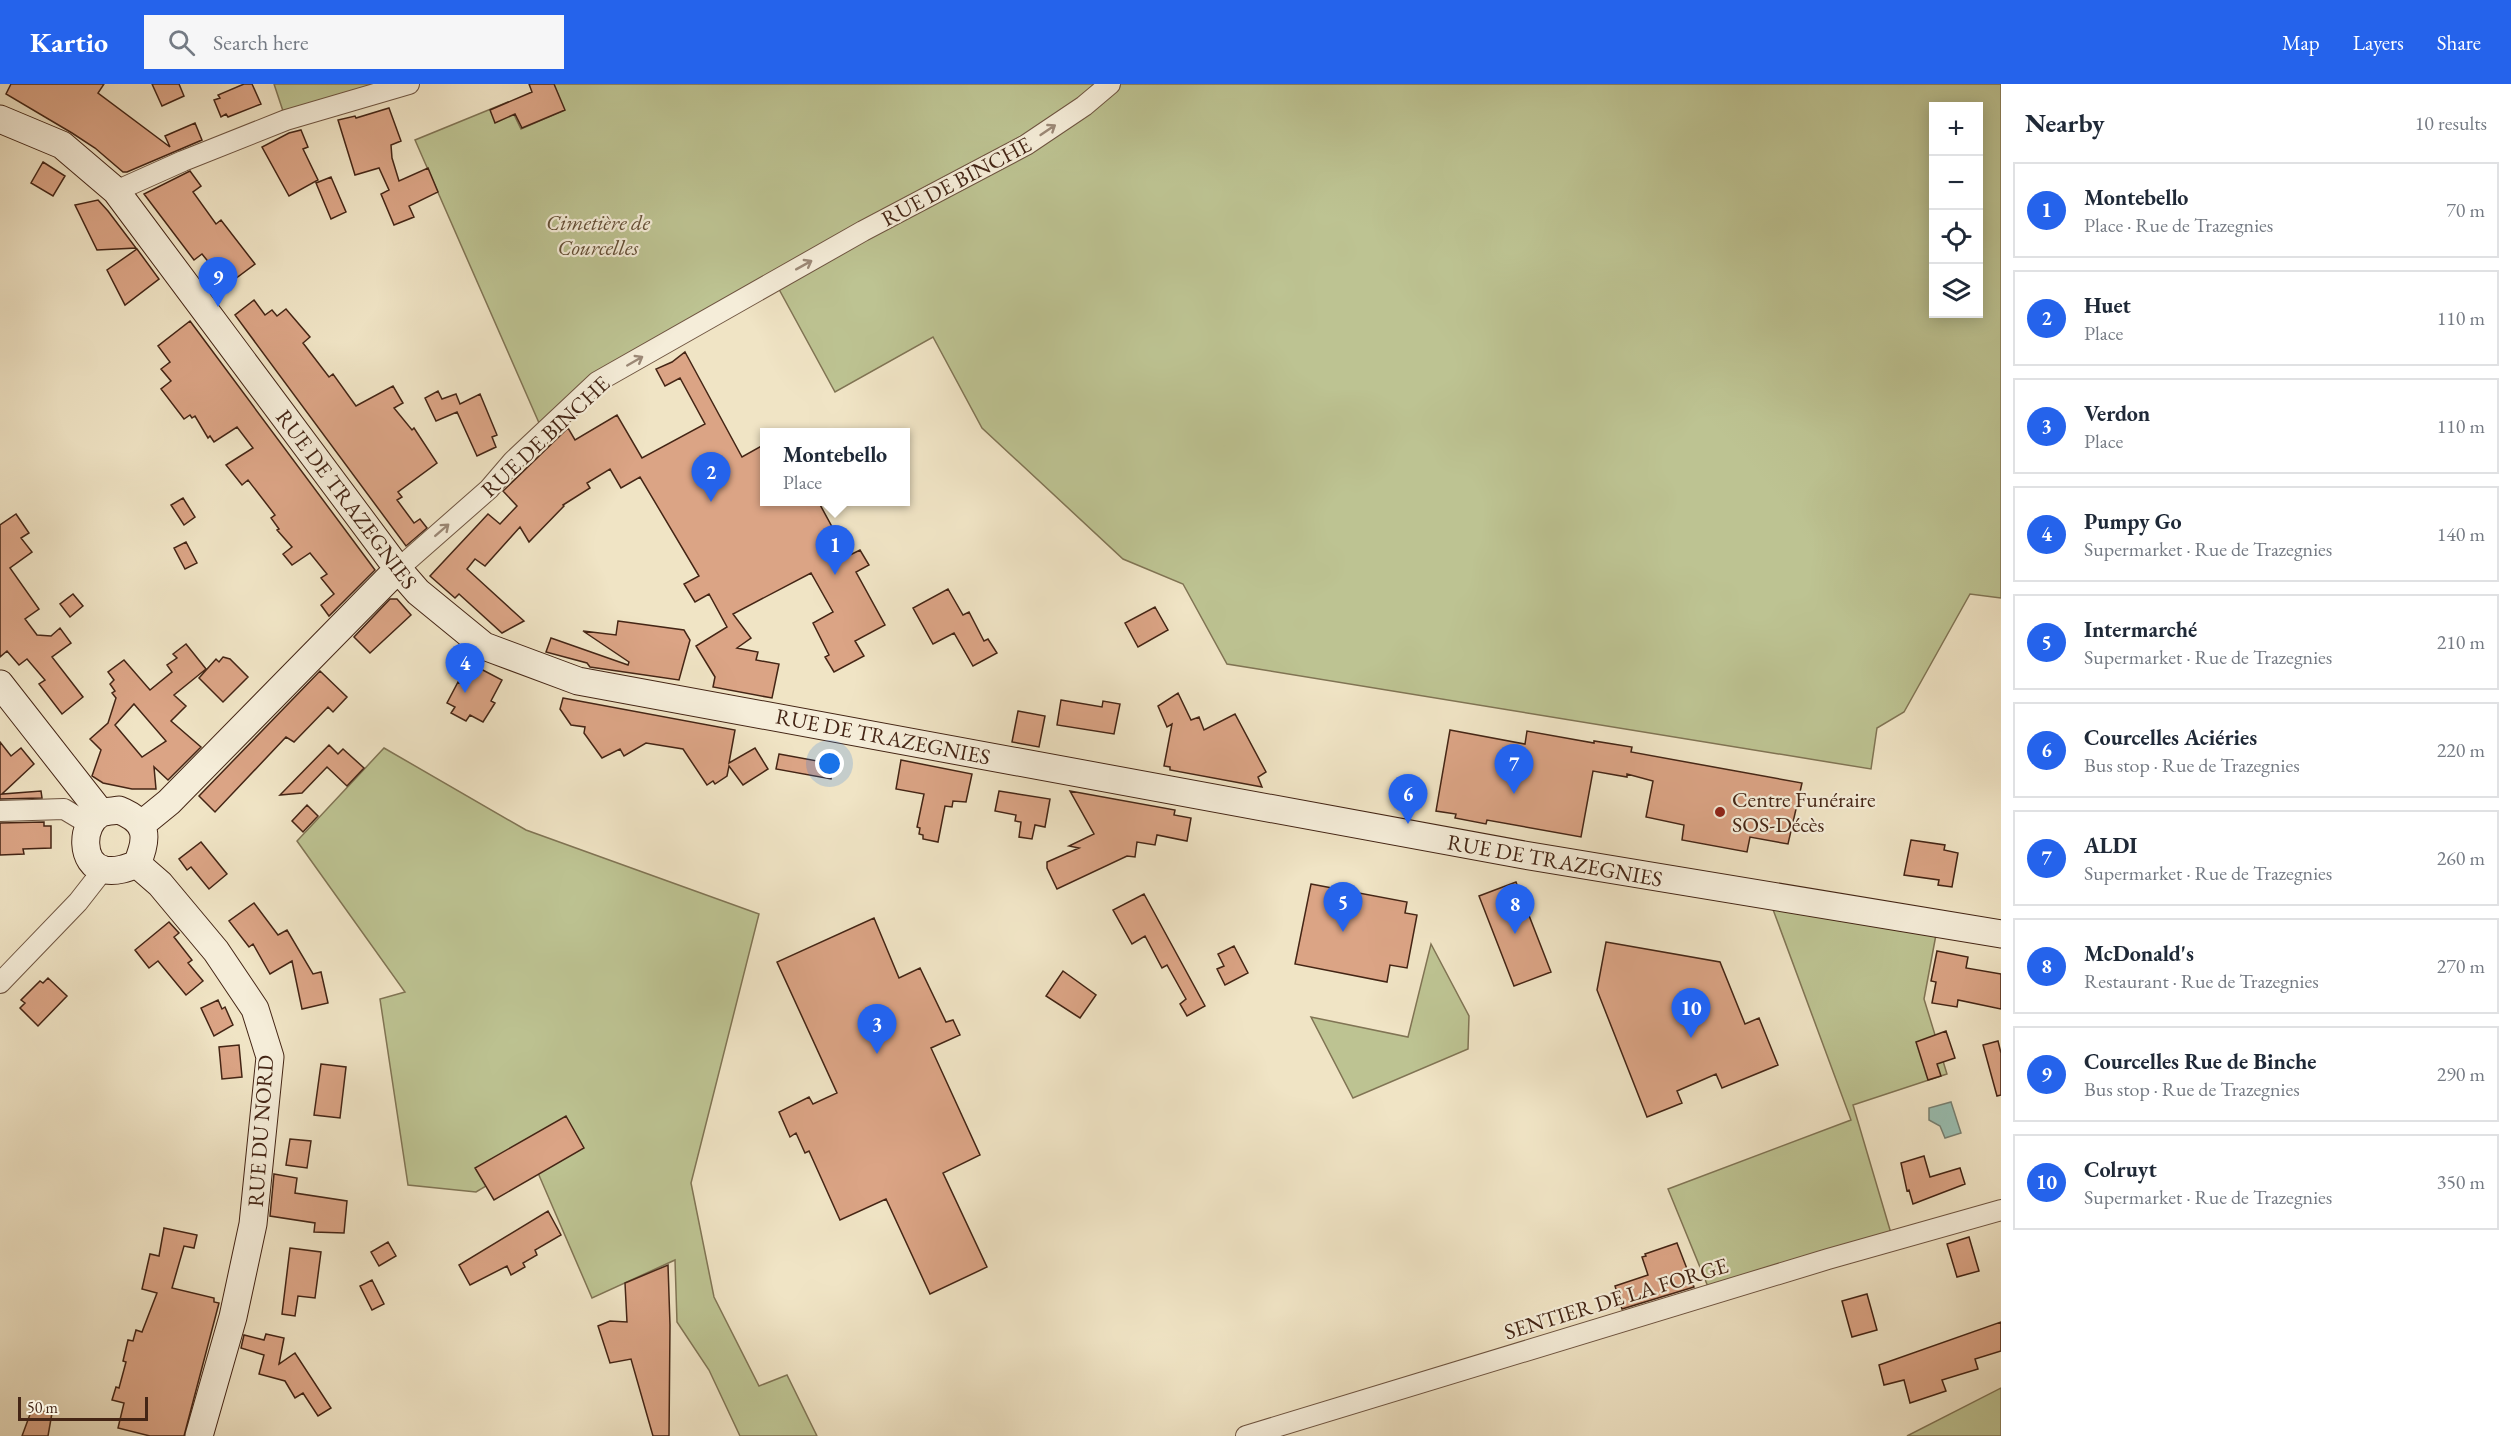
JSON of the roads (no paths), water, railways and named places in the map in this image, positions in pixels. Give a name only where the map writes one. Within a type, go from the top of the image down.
[{"type":"main road","name":"RUE DE TRAZEGNIES","points":[[0,119],[62,145],[116,190],[398,569],[417,592],[484,646],[578,681],[1536,857],[2001,934]]},
{"type":"main road","name":"RUE DE BINCHE","points":[[142,824],[169,802],[398,569]]},
{"type":"main road","points":[[0,684],[95,819]]},
{"type":"main road","points":[[120,810],[133,815],[142,824],[146,845],[137,864],[119,870],[103,870],[91,859],[85,840],[95,819],[120,810]]},
{"type":"main road","name":"RUE DU NORD","points":[[137,864],[160,884],[216,951],[255,1009],[270,1057],[253,1224],[233,1317],[199,1436]]},
{"type":"street","points":[[116,190],[183,160],[286,120],[409,84]]},
{"type":"street","name":"RUE DE BINCHE","points":[[398,569],[489,489],[513,461],[597,382],[863,231],[1026,145],[1084,106],[1110,84]]},
{"type":"street","points":[[0,811],[64,809],[95,819]]},
{"type":"street","points":[[0,983],[78,902],[103,870]]},
{"type":"street","name":"SENTIER DE LA FORGE","points":[[1246,1436],[1818,1262],[2001,1210]]},
{"type":"water","points":[[1951,1102],[1961,1133],[1945,1138],[1940,1126],[1929,1120],[1929,1108]]},
{"type":"place","name":"Courcelles Rue de Binche","points":[[218,307]]},
{"type":"place","name":"Huet","points":[[711,502]]},
{"type":"place","name":"Montebello","points":[[835,575]]},
{"type":"place","name":"Pumpy Go","points":[[465,693]]},
{"type":"place","name":"ALDI","points":[[1514,794]]},
{"type":"place","name":"Centre Funéraire SOS-Décès","points":[[1720,812]]},
{"type":"place","name":"Courcelles Aciéries","points":[[1408,824]]},
{"type":"place","name":"Intermarché","points":[[1343,932]]},
{"type":"place","name":"McDonald's","points":[[1515,934]]},
{"type":"place","name":"Colruyt","points":[[1691,1038]]},
{"type":"place","name":"Verdon","points":[[877,1054]]},
{"type":"park label","name":"Cimetière de Courcelles","points":[[598,234]]}]
